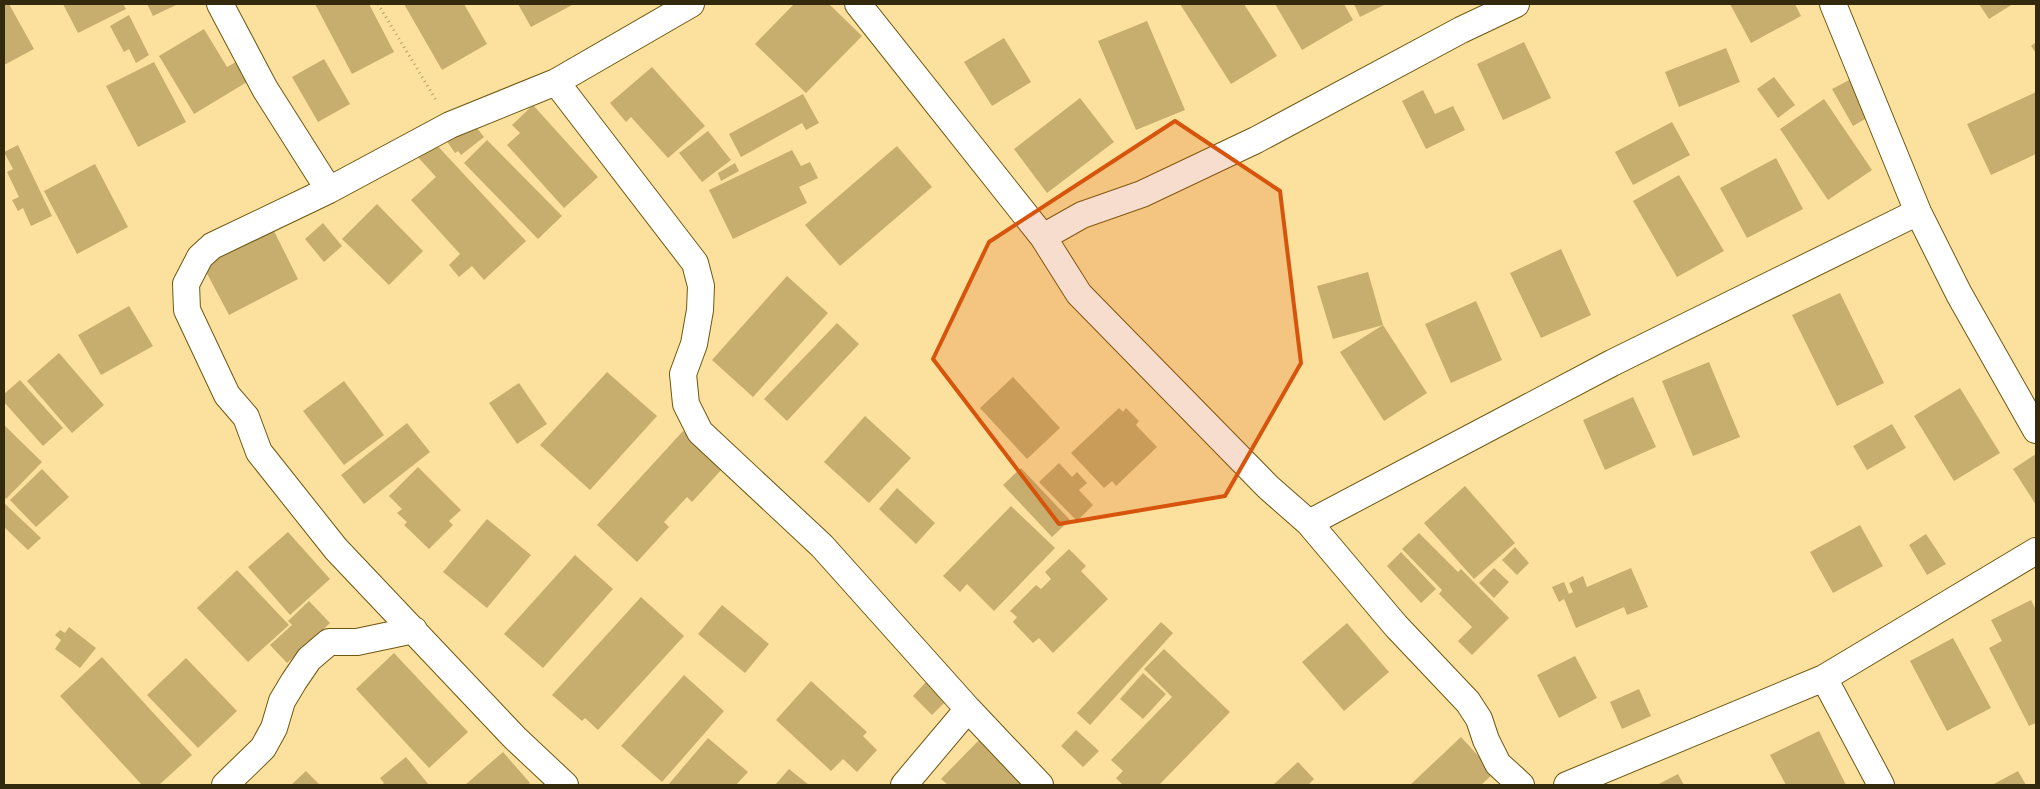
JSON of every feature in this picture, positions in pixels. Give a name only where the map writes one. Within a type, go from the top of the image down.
[{"type":"street","points":[[220,4],[265,88],[329,190]]},
{"type":"street","points":[[565,785],[515,738],[336,549],[259,452],[246,417],[227,395],[187,310],[186,284],[200,257],[212,246],[329,190],[450,124],[556,82],[691,4]]},
{"type":"street","points":[[858,4],[1043,237],[1079,294],[1268,488],[1309,523],[1396,626],[1468,702],[1479,719],[1486,740],[1498,764],[1521,785]]},
{"type":"street","points":[[1043,237],[1082,215],[1142,194],[1256,140],[1461,30],[1516,4]]},
{"type":"street","points":[[1833,4],[1918,212],[1958,294],[2036,430]]},
{"type":"street","points":[[556,82],[695,263],[701,286],[700,310],[694,344],[683,374],[686,404],[700,432],[822,546],[968,709],[1040,785]]},
{"type":"street","points":[[1309,523],[1612,362],[1918,212]]},
{"type":"street","points":[[1568,785],[1824,678],[2036,551]]},
{"type":"street","points":[[225,785],[263,748],[274,728],[282,701],[294,681],[309,659],[329,642],[357,642],[414,630]]},
{"type":"street","points":[[1824,678],[1881,785]]},
{"type":"street","points":[[904,785],[968,709]]},
{"type":"path","points":[[378,4],[450,124]]},
{"type":"highlighted area","points":[[1175,121],[1280,191],[1301,363],[1225,496],[1059,524],[933,359],[989,242]]},
{"type":"building","points":[[4,4],[9,4],[34,49],[4,65]]},
{"type":"building","points":[[63,4],[123,4],[126,9],[78,33]]},
{"type":"building","points":[[147,4],[178,4],[153,16]]},
{"type":"building","points":[[315,4],[369,4],[394,52],[352,74]]},
{"type":"building","points":[[404,4],[464,4],[487,44],[442,70]]},
{"type":"building","points":[[518,4],[574,4],[531,27]]},
{"type":"building","points":[[794,4],[829,4],[862,36],[806,93],[755,44]]},
{"type":"building","points":[[1180,4],[1244,4],[1277,56],[1231,84]]},
{"type":"building","points":[[1275,4],[1344,4],[1353,20],[1302,50]]},
{"type":"building","points":[[1354,4],[1386,4],[1360,17]]},
{"type":"building","points":[[1730,4],[1795,4],[1801,16],[1751,43]]},
{"type":"building","points":[[1979,4],[2013,4],[1989,19]]},
{"type":"building","points":[[129,15],[149,55],[136,63],[129,49],[124,52],[110,26]]},
{"type":"building","points":[[1147,21],[1185,110],[1136,130],[1098,41]]},
{"type":"building","points":[[204,29],[227,67],[236,62],[247,82],[194,114],[159,56]]},
{"type":"building","points":[[1004,38],[1031,82],[992,106],[964,62]]},
{"type":"building","points":[[1524,42],[1551,98],[1503,120],[1477,64]]},
{"type":"building","points":[[2036,42],[2036,53],[2031,46]]},
{"type":"building","points":[[1726,48],[1740,82],[1679,107],[1665,72]]},
{"type":"building","points":[[324,59],[350,104],[318,122],[292,77]]},
{"type":"building","points":[[154,62],[186,122],[138,147],[106,86]]},
{"type":"building","points":[[652,67],[705,126],[668,158],[631,117],[626,122],[610,103]]},
{"type":"building","points":[[1774,77],[1795,105],[1778,118],[1757,89]]},
{"type":"building","points":[[1853,78],[1874,114],[1853,126],[1832,89]]},
{"type":"building","points":[[1423,90],[1435,114],[1453,106],[1465,130],[1426,149],[1402,101]]},
{"type":"building","points":[[2036,92],[2036,154],[1991,175],[1967,124]]},
{"type":"building","points":[[803,94],[819,123],[806,130],[802,123],[741,157],[729,134]]},
{"type":"building","points":[[1080,98],[1114,142],[1047,193],[1014,149]]},
{"type":"building","points":[[1824,99],[1872,170],[1828,200],[1780,129]]},
{"type":"building","points":[[533,105],[598,177],[564,208],[507,145],[520,133],[512,125]]},
{"type":"building","points":[[469,118],[484,137],[461,155],[458,151],[455,153],[444,137]]},
{"type":"building","points":[[1672,122],[1690,155],[1633,185],[1615,152]]},
{"type":"building","points":[[708,131],[731,160],[702,182],[679,153]]},
{"type":"building","points":[[487,140],[562,216],[538,239],[464,163]]},
{"type":"building","points":[[433,141],[526,241],[484,280],[472,266],[459,277],[449,265],[460,254],[411,200],[436,177],[417,156]]},
{"type":"building","points":[[18,145],[52,216],[31,226],[23,208],[18,211],[12,200],[19,197],[7,172],[13,169],[4,152]]},
{"type":"building","points":[[897,146],[932,187],[840,266],[805,225]]},
{"type":"building","points":[[792,150],[801,166],[810,162],[818,178],[799,187],[807,203],[733,239],[709,190]]},
{"type":"building","points":[[1776,158],[1803,209],[1747,238],[1720,188]]},
{"type":"building","points":[[735,163],[739,171],[721,181],[718,173]]},
{"type":"building","points":[[95,164],[128,227],[77,254],[44,191]]},
{"type":"building","points":[[1679,175],[1724,251],[1677,277],[1633,201]]},
{"type":"building","points":[[377,204],[423,251],[389,285],[342,239]]},
{"type":"building","points":[[323,223],[342,246],[324,262],[305,239]]},
{"type":"building","points":[[273,229],[298,279],[229,315],[203,266]]},
{"type":"building","points":[[1561,249],[1591,315],[1541,338],[1510,273]]},
{"type":"building","points":[[1368,272],[1383,325],[1333,339],[1317,286]]},
{"type":"building","points":[[787,276],[828,313],[753,397],[712,360]]},
{"type":"building","points":[[1840,293],[1884,383],[1837,406],[1792,315]]},
{"type":"building","points":[[1476,301],[1502,360],[1451,383],[1425,324]]},
{"type":"building","points":[[129,306],[153,346],[101,375],[78,335]]},
{"type":"building","points":[[837,323],[859,344],[787,421],[764,399]]},
{"type":"building","points":[[1383,325],[1427,393],[1384,421],[1340,352]]},
{"type":"building","points":[[59,353],[104,405],[72,433],[27,381]]},
{"type":"building","points":[[1709,362],[1740,437],[1693,456],[1662,381]]},
{"type":"building","points":[[607,372],[657,416],[590,490],[540,445]]},
{"type":"building","points":[[1013,377],[1060,428],[1027,459],[980,408]]},
{"type":"building","points":[[20,380],[63,428],[43,446],[4,402],[4,394]]},
{"type":"building","points":[[344,381],[384,435],[344,465],[303,411]]},
{"type":"building","points":[[519,383],[547,424],[517,444],[489,403]]},
{"type":"building","points":[[1960,388],[2000,453],[1954,481],[1914,416]]},
{"type":"building","points":[[1633,397],[1656,447],[1605,470],[1583,420]]},
{"type":"building","points":[[1119,408],[1123,412],[1126,408],[1139,421],[1136,425],[1157,447],[1116,486],[1112,481],[1104,488],[1071,453]]},
{"type":"building","points":[[865,416],[911,458],[869,503],[824,462]]},
{"type":"building","points":[[407,423],[430,452],[364,504],[341,475]]},
{"type":"building","points":[[1892,424],[1906,448],[1867,470],[1853,446]]},
{"type":"building","points":[[4,425],[42,462],[6,499],[4,496]]},
{"type":"building","points":[[683,431],[723,468],[692,502],[687,497],[664,522],[669,527],[637,562],[597,525]]},
{"type":"building","points":[[2036,454],[2036,505],[2013,469]]},
{"type":"building","points":[[1059,463],[1072,477],[1077,472],[1087,483],[1079,490],[1093,505],[1077,521],[1039,482]]},
{"type":"building","points":[[418,467],[461,510],[449,521],[453,525],[429,549],[404,525],[407,522],[397,513],[402,509],[389,496]]},
{"type":"building","points":[[1021,468],[1070,520],[1052,537],[1003,485]]},
{"type":"building","points":[[42,469],[69,497],[36,527],[10,500]]},
{"type":"building","points":[[1465,486],[1515,543],[1474,579],[1424,523]]},
{"type":"building","points":[[897,488],[935,523],[916,544],[879,509]]},
{"type":"building","points":[[4,503],[41,538],[28,550],[4,527]]},
{"type":"building","points":[[1011,506],[1055,548],[994,611],[967,584],[960,592],[943,576]]},
{"type":"building","points":[[487,519],[531,555],[487,608],[443,572]]},
{"type":"building","points":[[1860,525],[1883,566],[1833,593],[1810,552]]},
{"type":"building","points":[[288,532],[330,579],[290,615],[248,567]]},
{"type":"building","points":[[1419,533],[1458,572],[1461,569],[1509,618],[1472,655],[1458,641],[1472,627],[1439,594],[1442,590],[1402,549]]},
{"type":"building","points":[[1926,534],[1946,564],[1927,575],[1909,545]]},
{"type":"building","points":[[1515,547],[1529,563],[1517,575],[1502,560]]},
{"type":"building","points":[[1069,549],[1086,566],[1081,571],[1108,599],[1053,653],[1039,638],[1033,643],[1013,622],[1017,617],[1010,611],[1036,585],[1041,589],[1051,579],[1045,572]]},
{"type":"building","points":[[1401,552],[1436,589],[1421,603],[1387,566]]},
{"type":"building","points":[[575,555],[613,589],[543,668],[504,634]]},
{"type":"building","points":[[1494,568],[1509,582],[1494,598],[1479,583]]},
{"type":"building","points":[[1631,568],[1648,607],[1627,615],[1624,607],[1576,628],[1564,599],[1559,602],[1552,587],[1564,582],[1569,594],[1573,592],[1569,583],[1583,576],[1587,587]]},
{"type":"building","points":[[237,570],[289,625],[248,662],[197,608]]},
{"type":"building","points":[[641,597],[684,636],[598,730],[585,718],[582,721],[552,695]]},
{"type":"building","points":[[2031,600],[2036,610],[2036,723],[2029,726],[1989,648],[2002,641],[1991,620]]},
{"type":"building","points":[[309,601],[330,623],[287,663],[270,645],[292,625],[288,621]]},
{"type":"building","points":[[722,605],[769,644],[745,673],[698,634]]},
{"type":"building","points":[[1161,622],[1173,633],[1090,725],[1077,713]]},
{"type":"building","points":[[1347,623],[1389,672],[1344,711],[1302,662]]},
{"type":"building","points":[[69,627],[96,648],[80,668],[55,649],[61,640],[55,635],[60,630],[65,633]]},
{"type":"building","points":[[1953,638],[1991,708],[1947,731],[1910,661]]},
{"type":"building","points":[[1164,649],[1230,712],[1159,785],[1123,785],[1116,778],[1123,771],[1111,760],[1172,697],[1144,669]]},
{"type":"building","points":[[394,653],[468,732],[429,768],[356,689]]},
{"type":"building","points":[[1575,656],[1597,698],[1559,718],[1537,675]]},
{"type":"building","points":[[102,657],[192,755],[159,785],[142,785],[60,696]]},
{"type":"building","points":[[186,658],[237,711],[198,748],[147,695]]},
{"type":"building","points":[[1143,673],[1166,694],[1143,719],[1120,699]]},
{"type":"building","points":[[684,675],[724,711],[662,782],[621,746]]},
{"type":"building","points":[[811,681],[867,732],[863,736],[877,750],[857,772],[843,759],[831,771],[776,720]]},
{"type":"building","points":[[926,682],[946,701],[932,715],[913,696]]},
{"type":"building","points":[[1639,689],[1651,716],[1622,729],[1610,702]]},
{"type":"building","points":[[1076,730],[1099,751],[1083,767],[1061,746]]},
{"type":"building","points":[[1819,731],[1846,785],[1786,785],[1770,755]]},
{"type":"building","points":[[1461,737],[1494,773],[1481,785],[1410,785]]},
{"type":"building","points":[[708,738],[748,772],[736,785],[668,785]]},
{"type":"building","points":[[981,738],[1030,785],[948,785],[941,779]]},
{"type":"building","points":[[503,752],[530,783],[528,785],[465,785]]},
{"type":"building","points":[[406,757],[429,785],[381,785],[384,783],[380,778]]},
{"type":"building","points":[[1298,762],[1314,779],[1308,785],[1273,785]]},
{"type":"building","points":[[789,769],[809,785],[775,785]]},
{"type":"building","points":[[306,771],[320,785],[291,785]]},
{"type":"building","points":[[2018,771],[2026,785],[1992,785]]},
{"type":"building","points":[[1678,774],[1684,785],[1657,785]]}]
